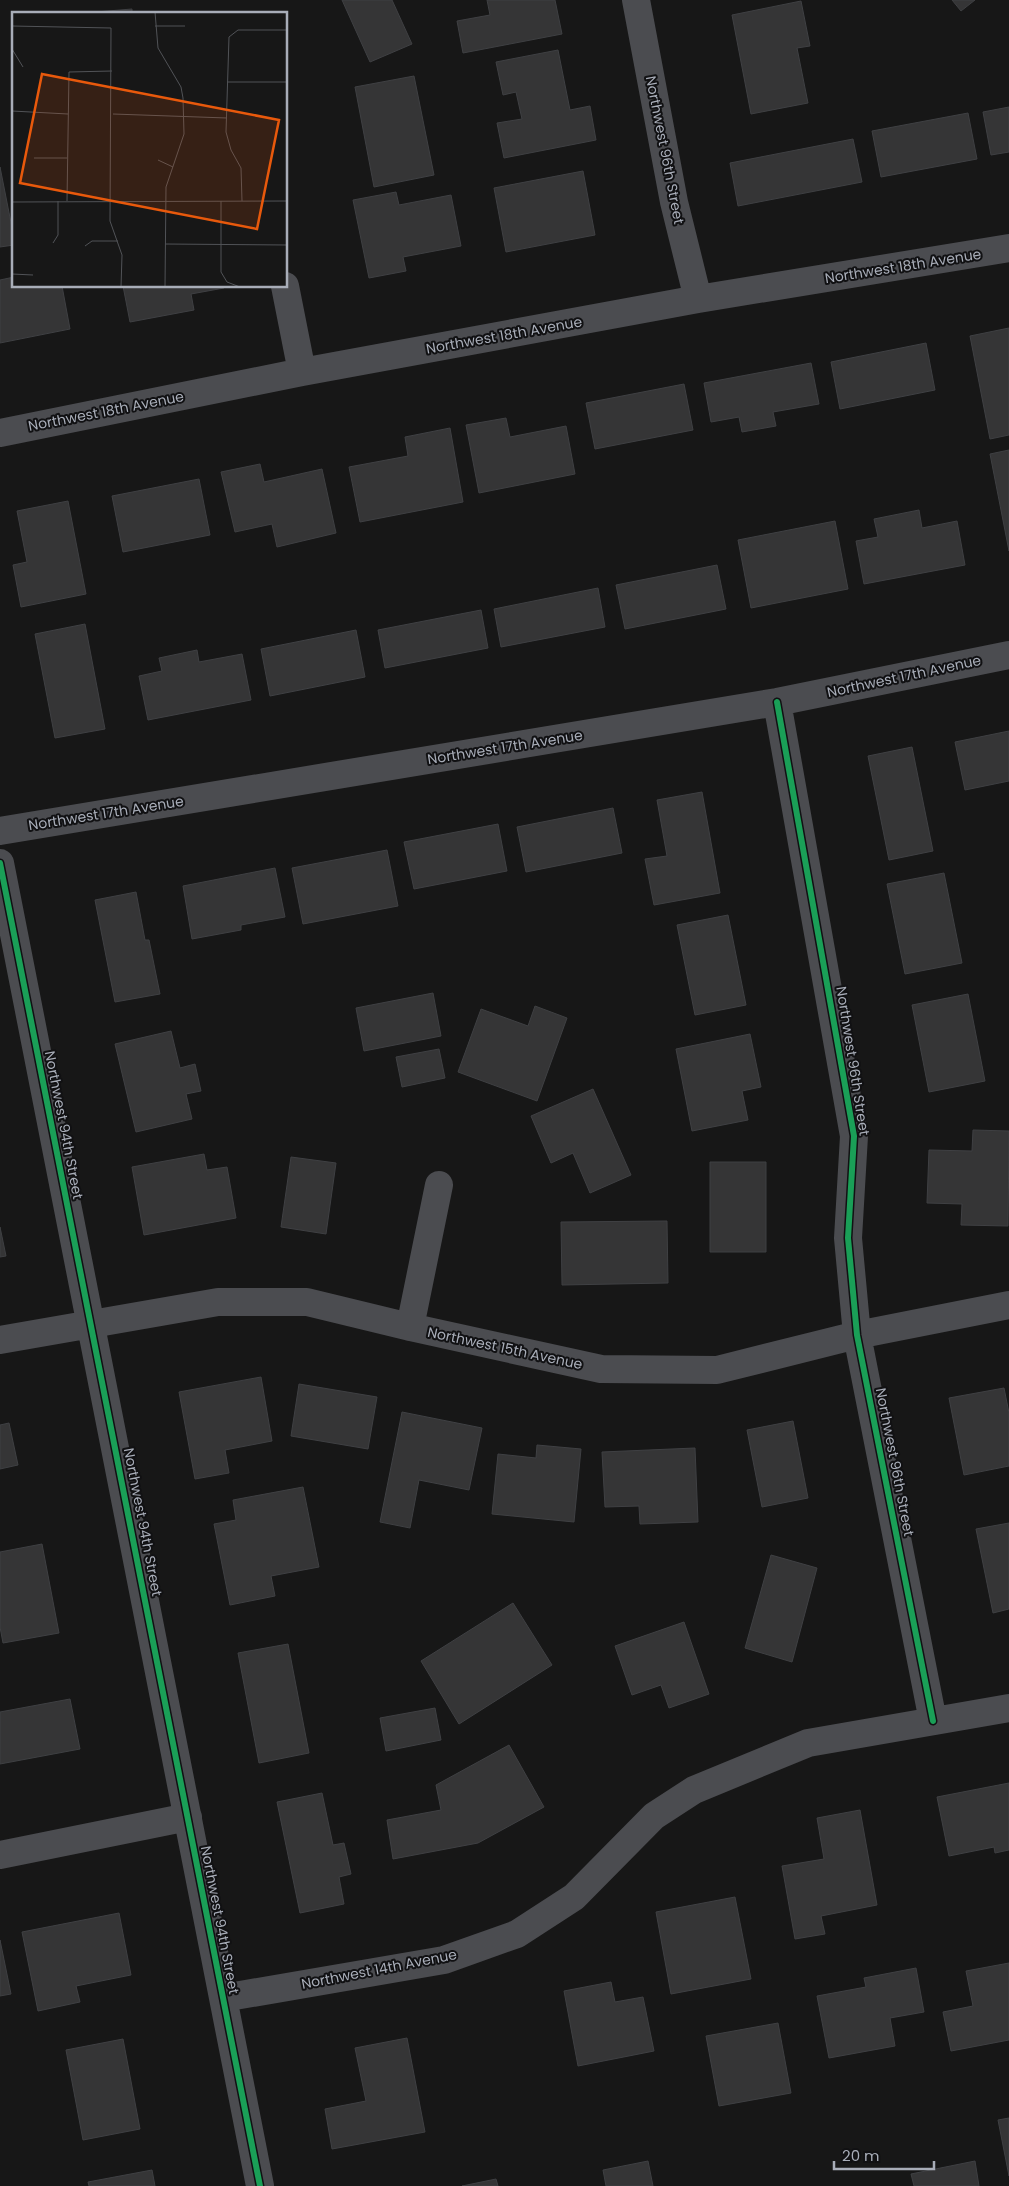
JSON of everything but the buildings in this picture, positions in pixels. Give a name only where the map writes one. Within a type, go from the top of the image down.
[{"type":"street","name":"Northwest 96th Street","points":[[636,0],[674,202],[698,299]]},
{"type":"street","name":"Northwest 18th Avenue","points":[[0,433],[302,372],[698,299],[1009,248]]},
{"type":"street","points":[[285,288],[302,372]]},
{"type":"street","name":"Northwest 17th Avenue","points":[[0,831],[777,702],[1009,655]]},
{"type":"street","name":"Northwest 96th Street","points":[[777,702],[854,1136],[848,1238],[857,1335],[934,1721]]},
{"type":"street","name":"Northwest 94th Street","points":[[0,863],[260,2186]]},
{"type":"street","points":[[410,1327],[439,1185]]},
{"type":"street","name":"Northwest 15th Avenue","points":[[0,1340],[218,1302],[307,1302],[601,1369],[718,1370],[857,1335],[1009,1305]]},
{"type":"street","name":"Northwest 14th Avenue","points":[[223,1998],[444,1960],[517,1934],[574,1897],[654,1816],[694,1790],[808,1743],[1009,1708]]},
{"type":"street","points":[[0,1855],[188,1817]]},
{"type":"cycle path","points":[[777,702],[854,1136],[848,1238],[857,1335],[933,1721]]},
{"type":"cycle path","points":[[0,863],[260,2186]]}]
